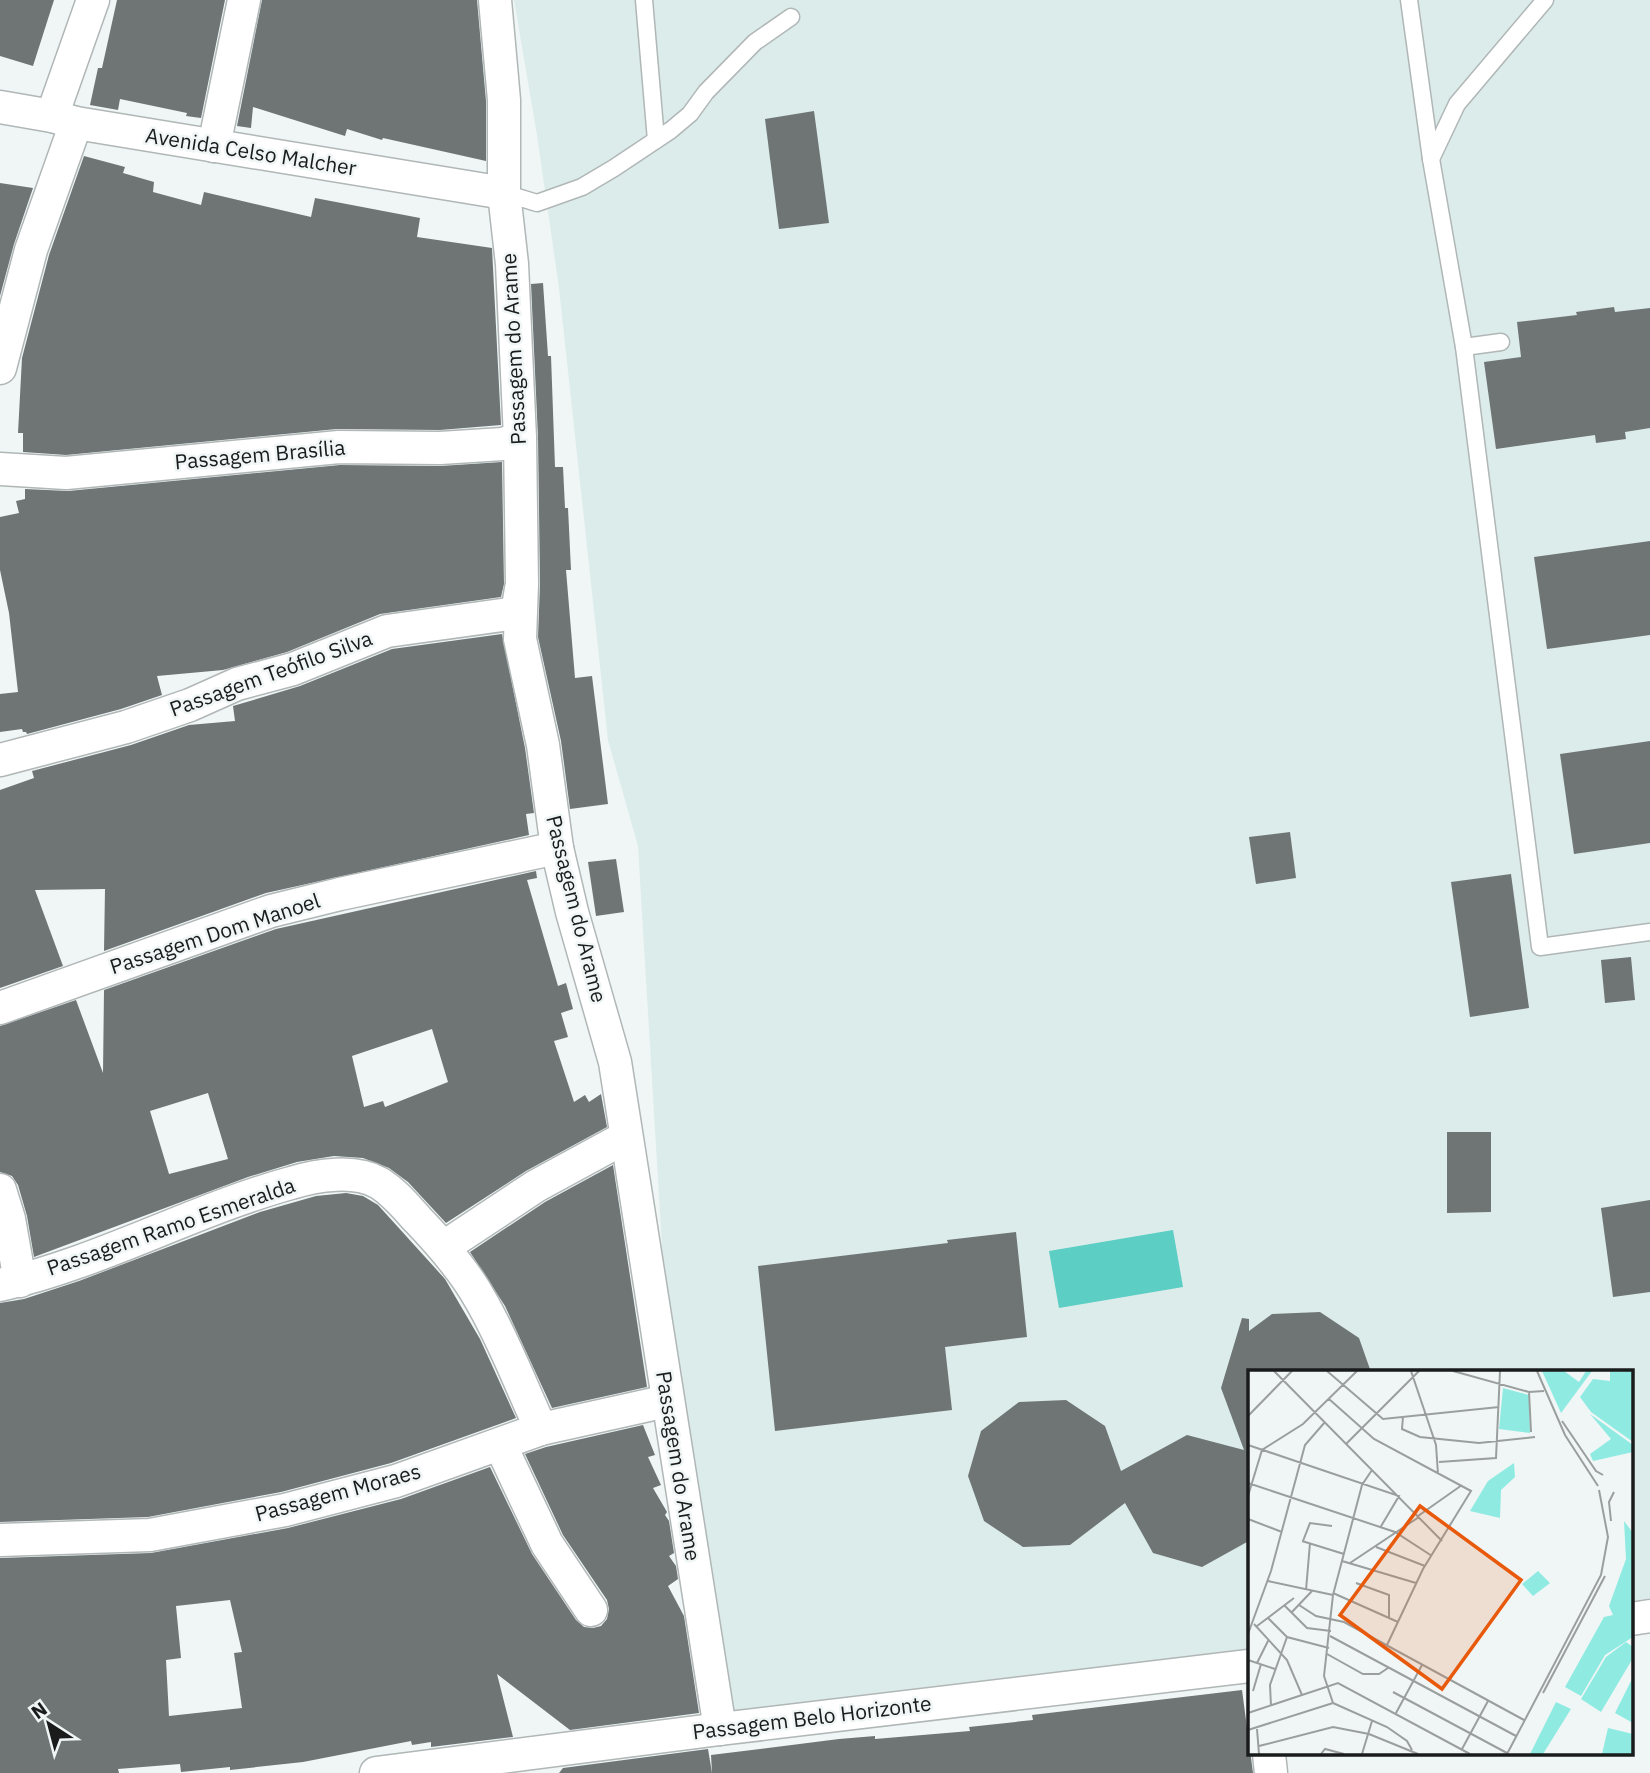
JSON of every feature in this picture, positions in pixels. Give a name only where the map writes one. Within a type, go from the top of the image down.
[{"type":"street","points":[[0,368],[93,0]]},
{"type":"street","points":[[214,146],[244,0]]},
{"type":"street","name":"Passagem do Arame","points":[[495,0],[504,100],[504,193],[512,264],[520,438],[520,639],[543,745],[557,848],[572,912],[615,1062],[720,1729]]},
{"type":"street","name":"Avenida Celso Malcher","points":[[0,107],[214,146],[504,193]]},
{"type":"street","name":"Passagem Brasília","points":[[0,469],[66,473],[339,447],[440,448],[503,444],[520,438]]},
{"type":"street","name":"Passagem Teófilo Silva","points":[[0,760],[126,727],[190,705],[237,684],[293,669],[387,631],[517,612],[522,584]]},
{"type":"street","name":"Passagem Dom Manoel","points":[[0,1008],[271,911],[557,848]]},
{"type":"street","points":[[444,1247],[536,1186],[626,1138]]},
{"type":"street","name":"Passagem Ramo Esmeralda","points":[[10,1283],[292,1182],[326,1176],[355,1175],[378,1183],[398,1198],[444,1247],[480,1299],[541,1429]]},
{"type":"street","points":[[0,1190],[9,1219],[10,1283]]},
{"type":"street","name":"Passagem Moraes","points":[[0,1540],[150,1535],[285,1510],[396,1480],[541,1429],[667,1401]]},
{"type":"street","points":[[500,1444],[547,1544],[591,1610]]},
{"type":"street","points":[[1632,1619],[1650,1616]]},
{"type":"street","name":"Passagem Belo Horizonte","points":[[376,1773],[1248,1666]]},
{"type":"lane","points":[[644,0],[656,140]]},
{"type":"lane","points":[[1409,0],[1431,159],[1464,347],[1540,947],[1650,932]]},
{"type":"lane","points":[[1431,159],[1457,104],[1545,0]]},
{"type":"lane","points":[[504,193],[537,203],[582,187],[656,140],[690,114],[706,92],[755,43],[791,17]]},
{"type":"lane","points":[[1464,347],[1501,342]]},
{"type":"shaded area","points":[[514,0],[1650,0],[1650,1598],[1632,1601],[1632,1370],[1248,1370],[1248,1655],[722,1729],[666,1313],[638,846],[608,740],[559,288]]},
{"type":"water","points":[[1173,1230],[1183,1287],[1059,1308],[1049,1251]]},
{"type":"building","points":[[0,0],[54,0],[33,66],[0,56]]},
{"type":"building","points":[[117,0],[225,0],[201,118],[120,99],[118,110],[90,105],[98,68],[102,68]]},
{"type":"building","points":[[262,0],[477,0],[486,101],[486,161],[383,138],[382,140],[347,129],[345,136],[253,107],[251,128],[237,126]]},
{"type":"building","points":[[814,111],[829,223],[779,229],[765,119]]},
{"type":"building","points":[[84,156],[125,167],[123,173],[154,182],[153,192],[201,205],[204,192],[311,217],[315,198],[420,218],[417,237],[492,248],[501,425],[440,430],[337,429],[66,455],[23,452],[23,433],[18,433],[22,358],[49,255]]},
{"type":"building","points":[[0,183],[33,188],[0,296]]},
{"type":"building","points":[[543,283],[548,356],[551,356],[555,467],[563,467],[565,508],[568,508],[571,570],[566,570],[575,678],[592,676],[608,804],[570,809],[561,741],[538,637],[538,438],[531,284]]},
{"type":"building","points":[[1614,307],[1615,312],[1650,308],[1650,428],[1625,432],[1626,439],[1596,443],[1595,435],[1496,449],[1484,362],[1521,357],[1517,322],[1577,315],[1576,312]]},
{"type":"building","points":[[502,462],[504,584],[501,597],[380,614],[287,652],[223,670],[157,676],[162,695],[121,709],[27,734],[22,729],[0,732],[0,694],[18,692],[9,613],[0,570],[0,517],[19,513],[16,501],[25,499],[25,489],[68,491],[340,465],[440,466]]},
{"type":"building","points":[[1650,541],[1650,635],[1547,649],[1534,557]]},
{"type":"building","points":[[502,634],[525,748],[534,813],[526,814],[529,835],[266,893],[104,951],[105,889],[35,890],[63,966],[0,988],[0,790],[34,778],[32,771],[131,745],[189,725],[235,721],[233,706],[300,686],[392,649]]},
{"type":"building","points":[[1650,741],[1650,843],[1574,854],[1560,754]]},
{"type":"building","points":[[1290,832],[1296,878],[1256,884],[1249,837]]},
{"type":"building","points":[[616,859],[624,912],[596,916],[588,862]]},
{"type":"building","points":[[536,871],[537,878],[527,880],[558,986],[566,983],[573,1009],[561,1013],[568,1037],[554,1041],[574,1102],[585,1095],[589,1102],[601,1094],[607,1127],[526,1171],[446,1223],[408,1182],[389,1168],[363,1158],[334,1156],[297,1162],[248,1177],[34,1257],[18,1185],[12,1176],[0,1172],[0,1026],[76,1000],[103,1073],[104,990],[276,929]],"holes":[[[432,1029],[448,1082],[385,1107],[383,1101],[364,1107],[352,1056]],[[208,1093],[228,1159],[169,1174],[150,1111]]]},
{"type":"building","points":[[1511,874],[1529,1008],[1470,1017],[1451,882]]},
{"type":"building","points":[[1631,957],[1635,1000],[1605,1003],[1601,960]]},
{"type":"building","points":[[1447,1132],[1491,1132],[1491,1212],[1447,1213]]},
{"type":"building","points":[[613,1165],[647,1387],[552,1408],[505,1306],[470,1252],[545,1202]]},
{"type":"building","points":[[346,1193],[363,1196],[378,1205],[445,1279],[480,1339],[516,1418],[391,1463],[281,1492],[148,1517],[0,1522],[0,1303],[24,1299],[79,1281],[260,1212],[316,1196]]},
{"type":"building","points":[[1650,1200],[1650,1292],[1613,1297],[1601,1208]]},
{"type":"building","points":[[1016,1232],[1027,1337],[945,1347],[952,1410],[775,1431],[758,1266]]},
{"type":"building","points":[[1320,1312],[1359,1338],[1370,1370],[1248,1370],[1247,1542],[1202,1567],[1153,1553],[1125,1503],[1070,1545],[1023,1547],[984,1521],[968,1476],[981,1431],[1019,1402],[1066,1400],[1105,1426],[1121,1471],[1187,1435],[1244,1450],[1221,1388],[1242,1318],[1249,1319],[1249,1331],[1272,1314]]},
{"type":"building","points":[[643,1425],[655,1455],[648,1457],[661,1485],[653,1488],[667,1512],[665,1515],[669,1521],[674,1553],[669,1556],[676,1566],[678,1579],[668,1586],[684,1616],[699,1713],[570,1730],[497,1674],[513,1737],[431,1747],[431,1742],[412,1745],[411,1741],[303,1762],[230,1770],[230,1767],[181,1772],[180,1764],[118,1769],[119,1773],[0,1773],[0,1558],[151,1553],[288,1528],[401,1499],[490,1467],[532,1554],[576,1620],[584,1627],[601,1626],[607,1619],[607,1600],[563,1535],[525,1454]],"holes":[[[230,1600],[242,1652],[234,1653],[242,1708],[169,1716],[166,1660],[181,1658],[176,1606]]]},
{"type":"building","points":[[1242,1690],[1248,1756],[1251,1756],[1253,1773],[712,1773],[711,1755],[839,1739],[875,1736],[875,1739],[970,1731],[969,1727],[1033,1720],[1032,1715]]},
{"type":"building","points":[[708,1749],[712,1773],[559,1773],[563,1768]]}]
